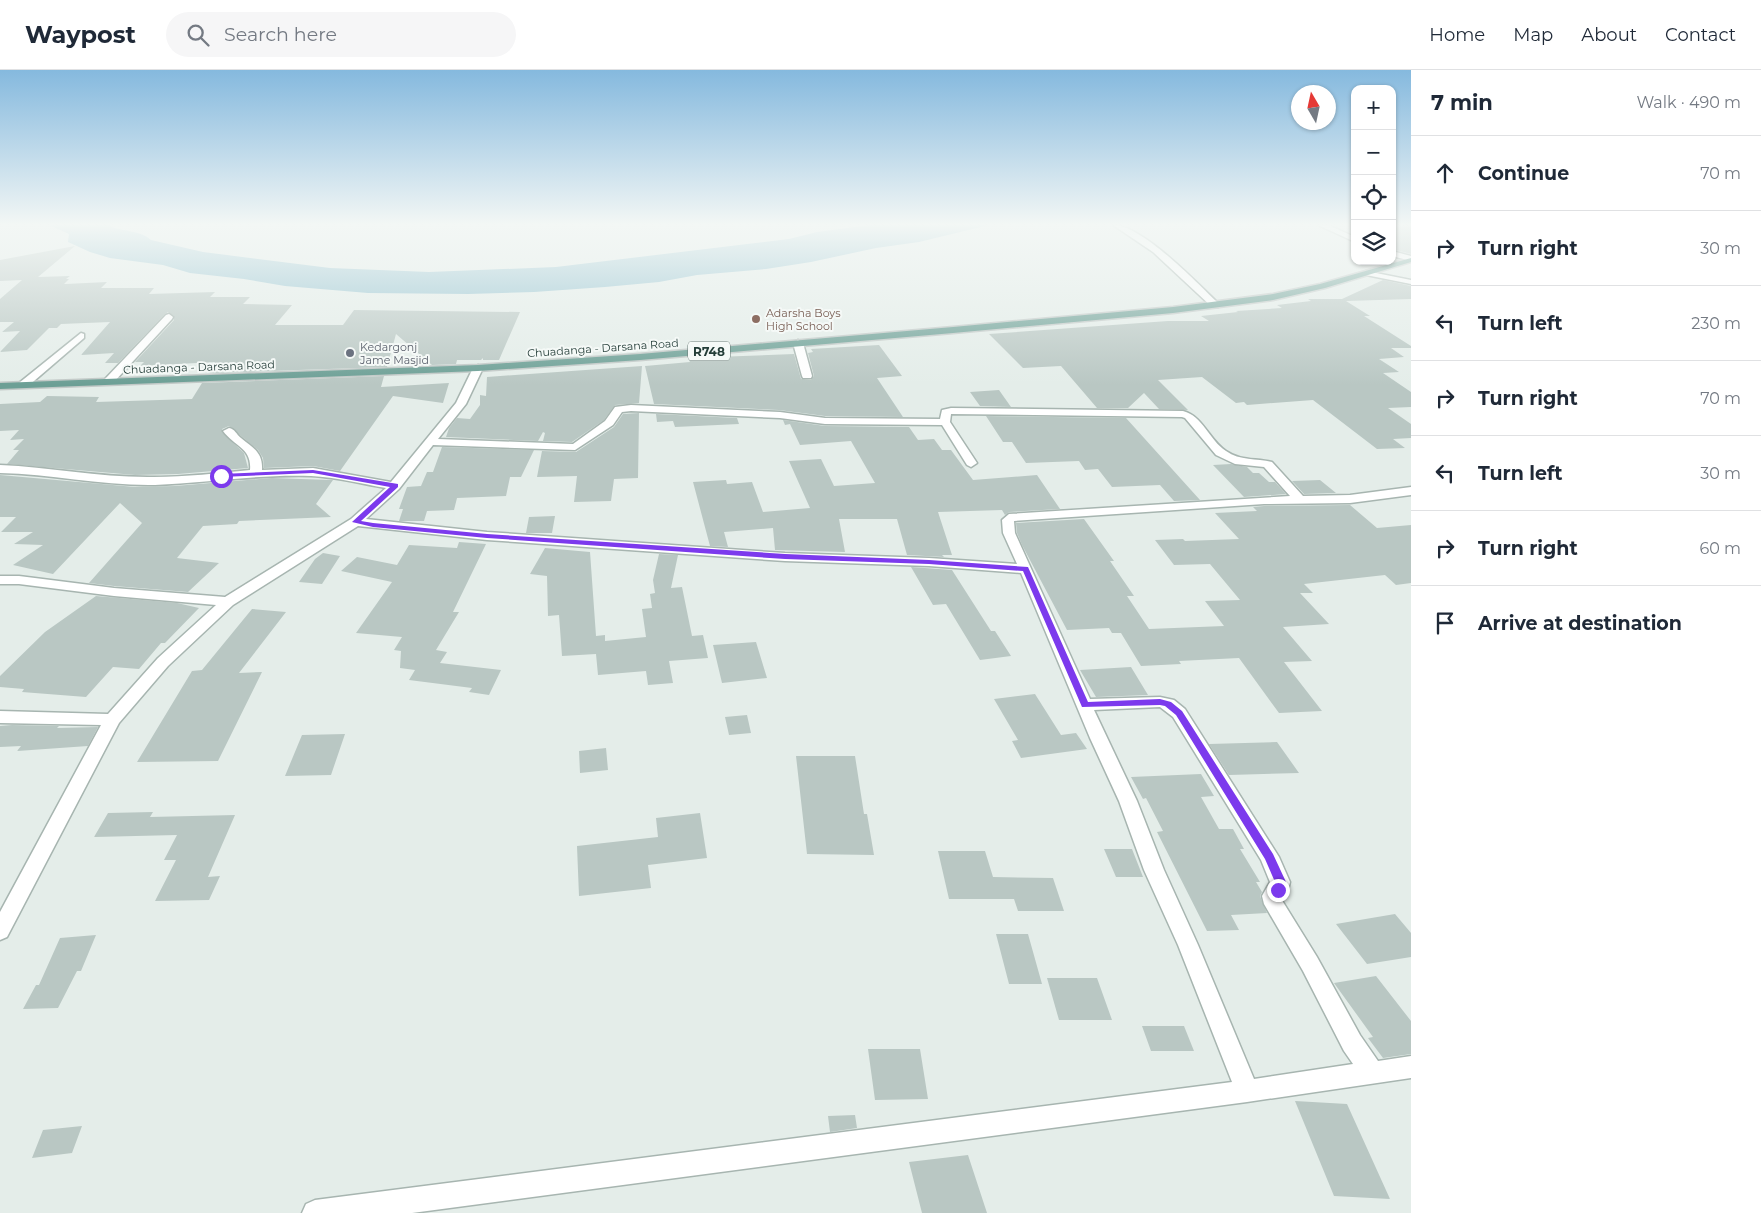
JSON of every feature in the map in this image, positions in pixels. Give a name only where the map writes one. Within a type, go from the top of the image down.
[{"type":"main road","name":"Chuadanga - Darsana Road","points":[[0,386],[478,368],[798,343],[1215,305],[1273,297],[1348,278]]},
{"type":"street","points":[[1186,278],[1215,305]]},
{"type":"street","points":[[1394,278],[1411,282]]},
{"type":"street","points":[[108,381],[169,317]]},
{"type":"street","points":[[23,385],[81,336]]},
{"type":"street","points":[[798,343],[807,376]]},
{"type":"street","points":[[0,931],[112,720],[163,662],[228,602],[356,522],[395,486],[461,404],[478,368]]},
{"type":"street","points":[[431,442],[575,448],[609,424],[620,410],[631,408],[780,415],[825,421],[945,422]]},
{"type":"street","points":[[970,463],[945,422],[944,415],[946,412],[1183,414],[1189,416],[1220,454],[1236,461],[1268,464],[1299,499]]},
{"type":"street","points":[[230,431],[232,436],[252,450],[258,461],[256,473]]},
{"type":"street","points":[[0,469],[32,470],[57,475],[154,481],[256,473],[313,472],[395,486]]},
{"type":"street","points":[[1247,1091],[1188,945],[1154,870],[1128,801],[1098,738],[1009,533],[1007,523],[1013,517],[1299,499],[1350,499],[1411,491]]},
{"type":"street","points":[[356,522],[487,536],[669,549],[1026,569]]},
{"type":"street","points":[[0,580],[19,580],[114,592],[228,602]]},
{"type":"street","points":[[1085,705],[1160,702],[1168,704],[1179,713],[1269,857],[1280,882],[1278,890],[1272,896],[1274,904],[1310,964],[1352,1042],[1373,1073]]},
{"type":"street","points":[[0,717],[112,720]]},
{"type":"street","points":[[315,1213],[1247,1091],[1411,1067]]},
{"type":"water","points":[[238,278],[679,278],[605,287],[468,294],[368,293],[285,286]]},
{"type":"building","points":[[0,278],[67,278],[69,279],[64,284],[107,282],[101,288],[154,288],[149,294],[215,292],[210,297],[250,297],[243,304],[292,305],[275,325],[343,325],[354,310],[520,312],[499,360],[483,360],[483,358],[481,360],[457,360],[456,364],[432,365],[396,334],[387,367],[208,373],[215,362],[140,366],[144,362],[135,362],[174,320],[174,316],[168,312],[118,363],[105,363],[114,353],[81,355],[110,322],[61,324],[57,328],[49,328],[27,350],[0,352],[20,331],[2,332],[14,322],[0,322],[0,299],[22,280],[0,281]]},
{"type":"building","points":[[1383,280],[1411,286],[1411,299],[1346,301],[1370,316],[1364,316],[1411,346],[1411,348],[1391,348],[1404,357],[1379,359],[1399,372],[1383,373],[1411,392],[1411,407],[1388,408],[1411,424],[1411,438],[1393,439],[1405,448],[1377,449],[1313,400],[1247,405],[1244,402],[1236,403],[1202,377],[1158,380],[1188,410],[1159,409],[1144,393],[1128,408],[1097,408],[1061,366],[1023,368],[989,334],[1168,321],[1209,321],[1201,316],[1238,312],[1236,311],[1282,308],[1277,305],[1311,301],[1308,299],[1342,299]]},
{"type":"building","points":[[879,345],[902,376],[877,378],[903,417],[825,416],[779,410],[654,404],[645,366],[690,362],[689,360],[715,357],[794,354],[801,379],[811,380],[814,376],[808,353],[813,352],[811,349]]},
{"type":"building","points":[[642,366],[639,403],[615,405],[604,420],[572,442],[543,441],[545,433],[543,432],[538,441],[446,437],[449,428],[457,418],[470,419],[480,405],[480,395],[486,396],[487,377]]},
{"type":"building","points":[[384,376],[381,387],[449,383],[443,403],[393,396],[340,471],[313,466],[264,468],[263,458],[258,450],[229,426],[222,429],[222,432],[244,453],[248,468],[178,474],[135,475],[7,464],[19,450],[13,450],[24,439],[10,440],[19,430],[0,431],[0,404],[40,402],[47,396],[99,397],[96,402],[192,399],[202,383]]},
{"type":"building","points":[[999,390],[1011,407],[980,406],[970,392]]},
{"type":"building","points":[[639,413],[638,478],[614,479],[611,501],[574,502],[577,476],[537,477],[542,451],[576,452],[614,427],[623,414]]},
{"type":"building","points":[[656,414],[737,418],[739,424],[675,427],[673,421],[657,422]]},
{"type":"building","points":[[986,416],[1126,418],[1200,500],[1174,501],[1160,485],[1112,487],[1098,469],[1085,470],[1079,461],[1026,463],[1012,442],[1003,442]]},
{"type":"building","points":[[783,420],[825,426],[909,427],[918,440],[934,439],[942,450],[951,450],[973,480],[1037,475],[1060,509],[1009,512],[1005,515],[1002,510],[938,512],[952,555],[942,555],[944,557],[907,555],[897,519],[839,519],[845,552],[775,550],[773,528],[724,532],[728,547],[710,546],[693,482],[726,480],[727,484],[752,482],[763,512],[810,508],[789,461],[821,459],[834,486],[875,483],[851,441],[800,445],[790,424],[785,425]]},
{"type":"building","points":[[442,447],[534,450],[521,477],[510,477],[506,496],[457,498],[454,510],[427,511],[424,521],[399,521],[403,509],[399,509],[407,487],[421,486],[427,472],[433,472]]},
{"type":"building","points":[[1231,464],[1247,467],[1253,473],[1259,473],[1269,482],[1275,482],[1286,494],[1244,497],[1213,465]]},
{"type":"building","points":[[0,475],[135,487],[175,486],[272,478],[333,480],[316,504],[331,517],[239,521],[237,524],[203,526],[177,558],[219,563],[188,592],[89,583],[142,523],[120,503],[53,574],[13,565],[43,545],[14,544],[33,532],[1,532],[16,517],[0,517]]},
{"type":"building","points":[[1320,480],[1336,493],[1304,494],[1292,481]]},
{"type":"building","points":[[1350,505],[1377,528],[1411,525],[1411,583],[1396,585],[1385,575],[1304,584],[1313,593],[1300,593],[1329,624],[1283,627],[1312,661],[1284,662],[1322,711],[1279,713],[1239,658],[1179,661],[1181,664],[1141,666],[1121,633],[1112,633],[1109,628],[1067,630],[1022,545],[1017,533],[1016,523],[1084,519],[1114,561],[1110,561],[1134,596],[1127,596],[1149,629],[1224,626],[1205,601],[1240,600],[1210,564],[1174,565],[1155,540],[1239,539],[1215,513],[1257,511],[1253,507],[1264,506]]},
{"type":"building","points":[[555,516],[552,533],[526,533],[529,517]]},
{"type":"building","points":[[459,542],[486,544],[453,612],[459,612],[436,650],[447,652],[440,663],[501,670],[489,695],[469,692],[472,688],[409,680],[415,670],[400,668],[401,651],[394,650],[402,637],[356,633],[392,582],[341,571],[357,557],[397,565],[409,545],[457,548]]},
{"type":"building","points":[[545,548],[590,552],[596,636],[605,635],[605,641],[646,637],[642,609],[652,608],[650,594],[655,593],[653,580],[659,554],[678,555],[671,588],[682,587],[692,636],[703,635],[708,658],[669,661],[673,683],[648,685],[646,671],[598,675],[596,654],[562,656],[559,615],[548,616],[547,576],[530,574]]},
{"type":"building","points":[[323,553],[340,556],[322,584],[299,582],[315,559]]},
{"type":"building","points":[[911,567],[952,570],[991,631],[995,631],[1011,656],[980,660],[946,604],[933,605]]},
{"type":"building","points":[[96,596],[177,603],[199,608],[165,643],[161,643],[139,669],[113,667],[86,697],[22,692],[24,689],[0,687],[0,676],[45,632]]},
{"type":"building","points":[[252,609],[286,612],[239,673],[262,672],[218,761],[137,762],[192,671],[202,670]]},
{"type":"building","points":[[756,642],[767,678],[722,683],[713,645]]},
{"type":"building","points":[[1131,667],[1148,695],[1096,697],[1080,670]]},
{"type":"building","points":[[1035,694],[1061,735],[1076,733],[1087,749],[1021,758],[1012,741],[1018,740],[994,699]]},
{"type":"building","points":[[747,715],[751,733],[729,735],[725,717]]},
{"type":"building","points":[[0,726],[59,726],[57,728],[98,727],[88,746],[17,751],[21,746],[0,747]]},
{"type":"building","points":[[345,734],[331,775],[285,776],[302,735]]},
{"type":"building","points":[[1277,742],[1299,773],[1229,775],[1209,744]]},
{"type":"building","points":[[606,748],[608,770],[580,773],[579,751]]},
{"type":"building","points":[[796,756],[855,756],[864,814],[867,814],[874,855],[807,854]]},
{"type":"building","points":[[1201,774],[1214,796],[1201,797],[1219,829],[1233,829],[1244,849],[1240,849],[1260,882],[1256,882],[1262,892],[1260,896],[1267,913],[1231,915],[1239,930],[1207,931],[1157,832],[1163,831],[1146,798],[1143,799],[1131,777]]},
{"type":"building","points":[[153,812],[150,817],[235,815],[208,877],[220,876],[209,900],[155,901],[176,860],[164,860],[177,835],[94,837],[108,813]]},
{"type":"building","points":[[700,813],[707,858],[648,865],[651,888],[579,896],[577,846],[658,837],[656,818]]},
{"type":"building","points":[[1104,849],[1132,849],[1143,877],[1116,877]]},
{"type":"building","points":[[938,851],[985,851],[993,877],[1053,878],[1064,911],[1018,911],[1014,899],[949,899]]},
{"type":"building","points":[[1395,914],[1411,933],[1411,957],[1367,964],[1336,924]]},
{"type":"building","points":[[996,934],[1028,934],[1042,984],[1009,984]]},
{"type":"building","points":[[96,935],[81,971],[77,971],[58,1008],[23,1009],[36,985],[39,985],[60,938]]},
{"type":"building","points":[[1376,976],[1411,1021],[1411,1054],[1383,1058],[1368,1038],[1373,1037],[1334,983]]},
{"type":"building","points":[[1047,978],[1097,978],[1112,1020],[1059,1020]]},
{"type":"building","points":[[1142,1026],[1184,1026],[1194,1051],[1151,1051]]},
{"type":"building","points":[[868,1049],[920,1049],[928,1099],[875,1100]]},
{"type":"building","points":[[1295,1101],[1347,1104],[1390,1199],[1334,1196]]},
{"type":"building","points":[[855,1115],[857,1128],[830,1132],[828,1116]]},
{"type":"building","points":[[82,1126],[72,1153],[32,1158],[43,1130]]},
{"type":"building","points":[[968,1155],[987,1213],[922,1213],[909,1162]]},
{"type":"place","name":"Adarsha Boys High School","points":[[756,319]]},
{"type":"place","name":"Kedargonj Jame Masjid","points":[[350,353]]},
{"type":"route","points":[[221,476],[276,472],[313,472],[395,486],[356,522],[373,525],[487,536],[785,557],[929,562],[1026,569],[1085,705],[1160,702],[1168,704],[1179,713],[1269,857],[1280,882],[1278,890]]}]
